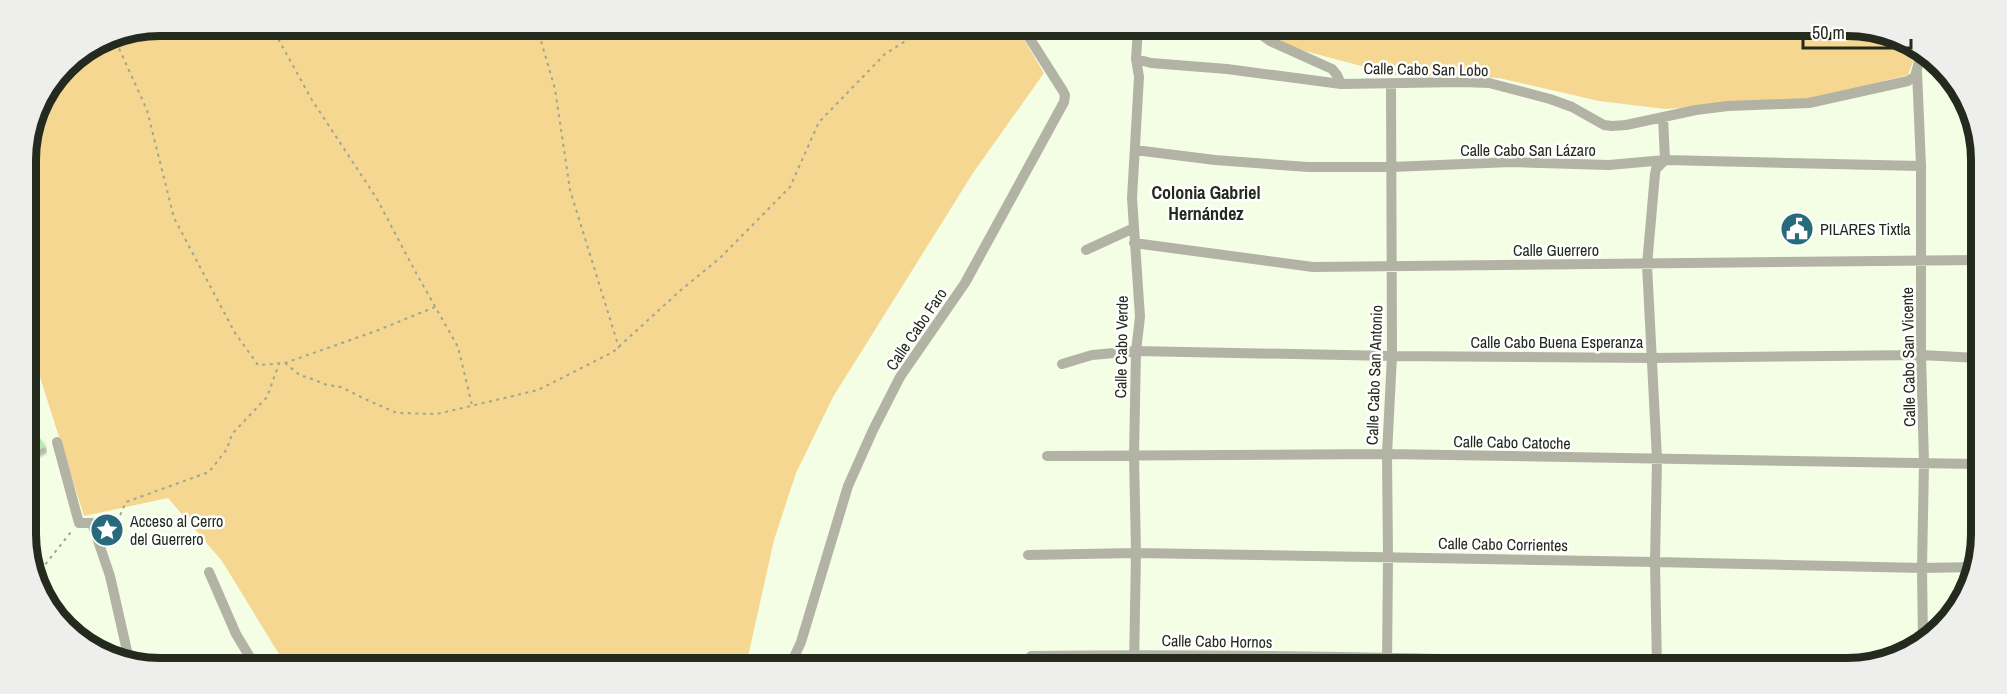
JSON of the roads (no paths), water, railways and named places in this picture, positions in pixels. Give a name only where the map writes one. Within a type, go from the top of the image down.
[{"type":"street","name":"Calle Cabo Faro","points":[[794,658],[801,642],[848,486],[873,430],[900,377],[965,283],[1064,102],[1063,91],[1028,36]]},
{"type":"street","name":"Calle Cabo Verde","points":[[1134,658],[1136,553],[1134,455],[1136,351],[1140,317],[1132,198],[1139,77],[1136,59],[1137,36]]},
{"type":"street","points":[[1263,36],[1332,69],[1339,79]]},
{"type":"street","name":"Calle Cabo San Lobo","points":[[1136,59],[1151,63],[1391,84],[1489,83],[1550,99],[1612,126],[1728,106],[1809,103],[1908,81],[1915,76],[1917,71]]},
{"type":"street","name":"Calle Cabo San Vicente","points":[[1920,60],[1917,71],[1922,261],[1923,632]]},
{"type":"street","name":"Calle Cabo San Antonio","points":[[1387,658],[1387,454],[1392,356],[1391,84]]},
{"type":"street","points":[[1657,658],[1655,562],[1657,459],[1647,265],[1655,174],[1656,169],[1665,160],[1663,117]]},
{"type":"street","name":"Calle Cabo San Lázaro","points":[[1135,150],[1215,160],[1308,167],[1392,167],[1511,162],[1609,165],[1665,160],[1921,166]]},
{"type":"street","points":[[1086,250],[1134,228]]},
{"type":"street","name":"Calle Guerrero","points":[[1134,243],[1313,267],[1971,260]]},
{"type":"street","name":"Calle Cabo Buena Esperanza","points":[[1062,364],[1092,355],[1136,351],[1392,356],[1651,358],[1921,355],[1971,358]]},
{"type":"street","points":[[57,442],[79,523],[92,524],[108,571],[128,654]]},
{"type":"street","name":"Calle Cabo Catoche","points":[[1047,456],[1387,454],[1971,464]]},
{"type":"street","name":"Calle Cabo Corrientes","points":[[1028,555],[1136,553],[1967,567]]},
{"type":"street","points":[[209,572],[236,634],[250,658]]},
{"type":"street","name":"Calle Cabo Hornos","points":[[1030,656],[1072,658]]},
{"type":"place","name":"PILARES Tixtla","points":[[1797,229]]},
{"type":"place","name":"Acceso al Cerro del Guerrero","points":[[107,530]]},
{"type":"district","name":"Colonia Gabriel Hernández","points":[[1206,202]]}]
